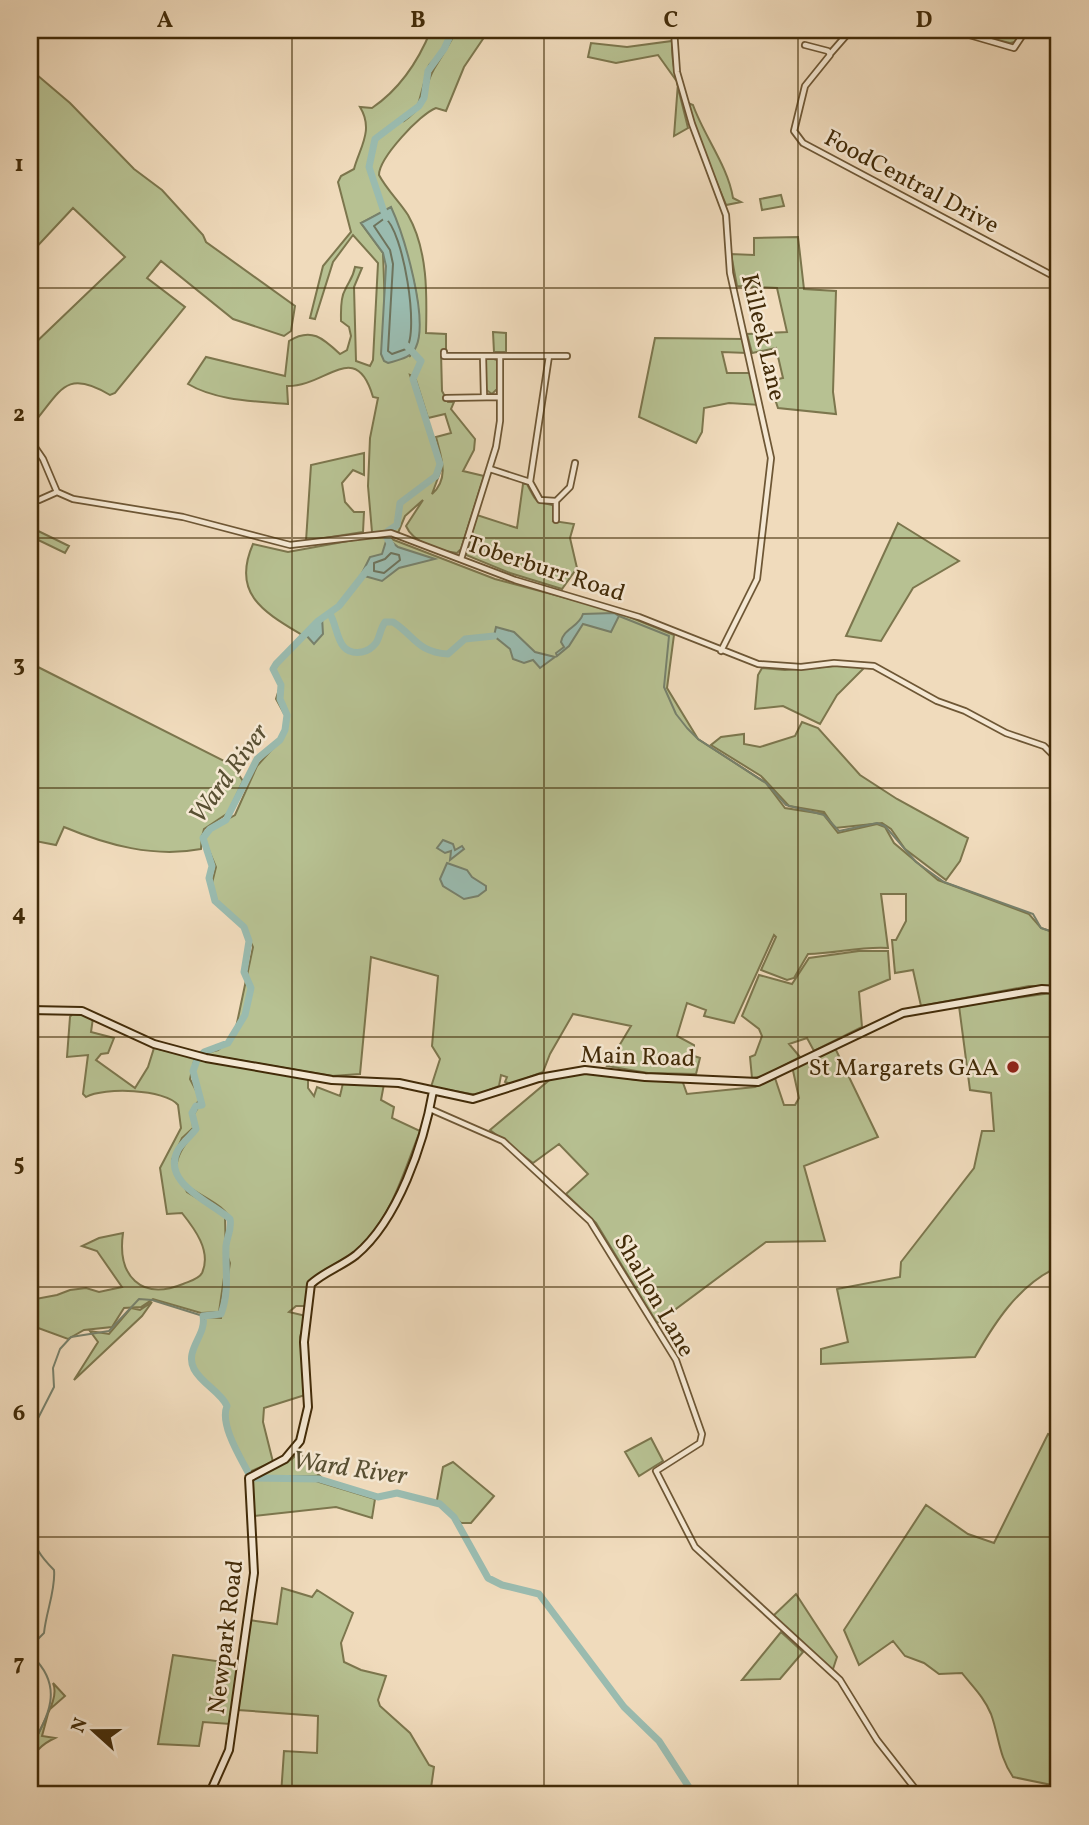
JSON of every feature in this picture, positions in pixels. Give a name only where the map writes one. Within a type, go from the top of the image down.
[{"type":"main road","name":"Main Road","points":[[30,1010],[82,1011],[154,1044],[206,1058],[332,1080],[399,1083],[456,1098],[481,1099],[539,1078],[585,1070],[645,1077],[758,1082],[903,1013],[1025,992],[1059,990]]},
{"type":"main road","name":"Newpark Road","points":[[209,1795],[229,1750],[254,1573],[250,1476],[285,1459],[296,1448],[303,1434],[308,1407],[304,1342],[311,1284],[354,1256],[386,1221],[424,1132],[433,1091]]},
{"type":"street","name":"Killeek Lane","points":[[674,30],[677,72],[692,124],[726,215],[730,273],[771,458],[757,579],[721,651]]},
{"type":"street","name":"FoodCentral Drive","points":[[851,30],[803,92],[794,131],[803,143],[1059,279]]},
{"type":"street","points":[[952,30],[1014,48],[1026,30]]},
{"type":"street","points":[[805,45],[830,54]]},
{"type":"street","points":[[444,352],[444,356],[567,356]]},
{"type":"street","points":[[483,356],[484,397]]},
{"type":"street","points":[[461,559],[490,469],[500,421],[500,356]]},
{"type":"street","points":[[549,356],[530,482],[540,500],[556,501]]},
{"type":"street","points":[[446,398],[500,397]]},
{"type":"street","points":[[30,440],[43,459],[57,492],[39,500],[30,500]]},
{"type":"street","points":[[555,517],[556,501],[570,487],[575,463]]},
{"type":"street","points":[[490,469],[530,482]]},
{"type":"street","name":"Toberburr Road","points":[[57,492],[88,502],[183,517],[290,545],[391,533],[515,580],[639,617],[768,667],[834,663],[874,667],[937,701],[965,711],[1006,733],[1044,746],[1059,761]]},
{"type":"street","name":"Shallon Lane","points":[[430,1109],[503,1140],[590,1221],[676,1359],[702,1434],[702,1440],[697,1446],[656,1471],[695,1547],[840,1681],[877,1740],[920,1795]]},
{"type":"green space","points":[[431,30],[452,30],[441,53],[429,65],[418,105],[403,118],[404,121],[422,102],[430,77],[457,30],[489,30],[464,67],[446,111],[436,108],[411,127],[386,158],[379,175],[415,229],[423,258],[426,333],[446,334],[446,351],[441,352],[442,391],[448,402],[454,402],[451,409],[475,439],[474,450],[463,471],[484,476],[461,549],[457,553],[428,545],[415,537],[406,526],[423,500],[405,516],[398,533],[372,532],[368,486],[370,438],[378,398],[373,397],[366,380],[358,371],[349,368],[338,370],[314,380],[287,386],[288,404],[224,397],[188,384],[206,357],[285,376],[289,341],[304,335],[322,339],[340,354],[347,350],[351,336],[349,327],[341,321],[341,305],[343,293],[355,267],[362,268],[354,287],[356,361],[370,366],[373,360],[378,263],[353,235],[333,262],[315,319],[310,318],[323,266],[351,232],[338,182],[341,176],[354,169],[364,138],[366,123],[360,107],[372,108],[382,101],[407,74]],"holes":[[[391,208],[409,261],[418,304],[417,342],[410,356],[385,308],[383,253],[361,223]],[[410,375],[415,377],[428,418],[445,414],[451,433],[436,437],[443,467],[441,481],[432,494],[442,467]]]},
{"type":"green space","points":[[957,30],[1023,30],[1015,42],[1010,43]]},
{"type":"green space","points":[[672,41],[677,81],[658,55],[616,63],[588,57],[591,43],[627,47]]},
{"type":"green space","points":[[30,69],[70,103],[134,169],[162,190],[203,235],[206,242],[295,306],[291,331],[284,336],[233,319],[161,261],[147,278],[185,307],[115,393],[110,395],[95,387],[73,384],[58,393],[32,425],[30,424],[30,348],[125,257],[73,208],[30,254]]},
{"type":"green space","points":[[678,86],[688,128],[674,136]]},
{"type":"green space","points":[[688,103],[693,105],[721,163],[733,198],[741,202],[726,205],[694,128]]},
{"type":"green space","points":[[781,195],[784,206],[762,210],[760,199]]},
{"type":"green space","points":[[798,237],[804,289],[836,291],[833,392],[836,414],[778,408],[769,381],[783,378],[776,348],[752,353],[747,334],[787,332],[777,288],[737,286],[731,254],[754,255],[754,238]]},
{"type":"green space","points":[[493,332],[506,333],[506,352],[494,352]]},
{"type":"green space","points":[[655,338],[744,339],[747,353],[722,352],[727,373],[752,373],[760,405],[729,403],[704,408],[702,432],[696,443],[639,417]]},
{"type":"green space","points":[[488,357],[497,360],[497,389],[492,394],[485,389],[485,360]]},
{"type":"green space","points":[[364,453],[364,475],[353,470],[342,483],[345,502],[354,512],[364,512],[363,532],[306,541],[311,465]]},
{"type":"green space","points":[[523,484],[527,484],[538,501],[556,506],[553,521],[574,524],[570,538],[577,568],[562,589],[510,573],[466,555],[477,515],[517,528]]},
{"type":"green space","points":[[898,523],[959,561],[913,588],[881,641],[846,636]]},
{"type":"green space","points":[[30,527],[69,546],[65,553],[30,536]]},
{"type":"green space","points":[[381,535],[495,579],[615,611],[674,635],[667,688],[698,739],[766,783],[785,808],[823,814],[838,833],[877,824],[885,827],[894,843],[938,880],[1029,914],[1041,928],[1056,933],[1059,929],[1059,986],[1029,986],[921,1006],[913,970],[895,973],[892,940],[896,940],[906,921],[906,894],[881,894],[888,948],[808,954],[794,978],[787,980],[761,970],[776,937],[774,935],[734,1023],[704,1016],[706,1010],[687,1003],[677,1036],[694,1045],[694,1056],[700,1058],[696,1074],[648,1073],[607,1066],[631,1026],[573,1014],[543,1072],[511,1084],[505,1082],[507,1077],[501,1075],[499,1086],[477,1095],[431,1087],[440,1059],[432,1046],[438,976],[371,957],[360,1074],[332,1076],[202,1054],[218,1050],[234,1037],[253,947],[244,927],[218,905],[212,883],[216,867],[202,834],[201,849],[166,852],[114,844],[64,827],[56,845],[30,840],[30,663],[232,765],[243,781],[228,813],[204,829],[203,833],[235,815],[257,766],[283,737],[286,717],[276,699],[281,683],[274,670],[302,635],[264,609],[249,589],[247,561],[253,544],[288,552]]},
{"type":"green space","points":[[866,666],[837,695],[820,724],[783,706],[755,709],[758,675],[762,668],[785,670]]},
{"type":"green space","points":[[802,722],[818,728],[860,775],[968,838],[960,861],[946,880],[905,849],[891,829],[882,823],[835,828],[824,812],[789,806],[761,776],[711,745],[721,737],[744,734],[744,744],[760,747],[795,736]]},
{"type":"green space","points":[[859,951],[888,951],[890,979],[859,992],[862,1027],[814,1051],[807,1038],[789,1044],[800,1057],[764,1076],[752,1078],[750,1057],[755,1055],[762,1036],[759,1029],[742,1016],[759,975],[792,984],[809,958]]},
{"type":"green space","points":[[1051,993],[1059,996],[1059,1276],[1056,1268],[1019,1294],[975,1357],[821,1364],[821,1349],[848,1342],[837,1289],[900,1277],[901,1262],[974,1168],[982,1131],[994,1131],[991,1093],[970,1090],[959,1006]]},
{"type":"green space","points":[[74,1012],[93,1018],[91,1032],[114,1038],[108,1053],[101,1054],[96,1060],[135,1088],[148,1067],[154,1048],[195,1057],[190,1079],[200,1098],[192,1073],[199,1058],[308,1078],[308,1088],[314,1096],[317,1087],[340,1096],[343,1083],[384,1084],[381,1100],[394,1107],[392,1118],[420,1131],[389,1207],[371,1235],[350,1255],[316,1276],[310,1283],[306,1306],[296,1306],[289,1312],[306,1316],[300,1337],[305,1395],[264,1408],[263,1422],[273,1462],[249,1472],[224,1421],[227,1405],[203,1380],[192,1358],[204,1317],[221,1318],[230,1263],[226,1251],[219,1312],[201,1313],[153,1299],[141,1307],[124,1308],[112,1327],[84,1330],[68,1339],[30,1325],[30,1300],[70,1290],[86,1288],[99,1292],[122,1287],[97,1251],[82,1246],[99,1238],[123,1233],[122,1248],[128,1273],[144,1287],[168,1288],[183,1284],[199,1277],[205,1265],[200,1240],[187,1219],[182,1213],[167,1214],[160,1168],[181,1128],[178,1105],[161,1096],[134,1091],[106,1092],[86,1097],[83,1094],[88,1055],[67,1057],[70,1017]],"holes":[[[201,1098],[194,1114],[194,1133],[180,1153],[176,1167],[179,1175],[172,1160],[182,1138],[193,1128],[192,1109]],[[181,1179],[225,1212],[232,1223],[226,1247],[225,1215],[187,1192]]]},
{"type":"green space","points":[[835,1048],[878,1137],[804,1166],[825,1241],[766,1242],[657,1323],[596,1223],[566,1194],[588,1174],[559,1144],[533,1163],[490,1130],[553,1077],[587,1072],[637,1080],[682,1080],[687,1094],[755,1087],[775,1078],[784,1105],[795,1105],[799,1098],[792,1066]]},
{"type":"green space","points":[[152,1302],[142,1316],[74,1380],[98,1342],[90,1331],[109,1334],[131,1308],[140,1310]]},
{"type":"green space","points":[[1048,1434],[1059,1439],[1059,1763],[1052,1785],[1013,1777],[1002,1754],[988,1708],[962,1673],[939,1674],[924,1663],[905,1656],[893,1641],[859,1665],[844,1630],[926,1505],[968,1534],[994,1543]]},
{"type":"green space","points":[[651,1438],[663,1461],[639,1476],[625,1452]]},
{"type":"green space","points":[[300,1451],[305,1462],[320,1476],[256,1477],[292,1459]]},
{"type":"green space","points":[[453,1462],[494,1496],[471,1523],[461,1523],[437,1500],[443,1467]]},
{"type":"green space","points":[[251,1479],[316,1481],[375,1499],[372,1518],[336,1507],[254,1516]]},
{"type":"green space","points":[[282,1588],[312,1597],[317,1590],[353,1613],[341,1643],[344,1662],[361,1670],[386,1676],[378,1700],[380,1706],[410,1733],[429,1765],[434,1767],[430,1795],[281,1795],[284,1751],[317,1753],[318,1716],[238,1710],[249,1620],[277,1624]]},
{"type":"green space","points":[[796,1594],[837,1657],[832,1672],[772,1617]]},
{"type":"green space","points":[[781,1632],[803,1652],[780,1679],[742,1680]]},
{"type":"green space","points":[[173,1655],[238,1664],[230,1724],[203,1722],[199,1746],[158,1744]]},
{"type":"green space","points":[[53,1683],[65,1696],[50,1709],[55,1691]]},
{"type":"green space","points":[[48,1713],[42,1736],[55,1738],[40,1748],[30,1764],[31,1753]]},
{"type":"water","points":[[391,207],[413,277],[419,334],[411,354],[388,363],[381,354],[386,266],[383,253],[361,223]]},
{"type":"water","points":[[387,538],[398,547],[435,559],[399,568],[382,581],[361,575],[370,557],[382,554]]},
{"type":"water","points":[[614,613],[619,616],[611,632],[583,624],[569,646],[557,656],[556,653],[564,647],[562,638],[583,614]]},
{"type":"water","points":[[322,617],[323,634],[314,644],[305,634]]},
{"type":"water","points":[[496,627],[514,632],[535,652],[555,657],[540,668],[533,660],[524,663],[513,659],[510,649],[494,636]]},
{"type":"water","points":[[443,840],[453,844],[455,850],[462,846],[464,849],[450,860],[451,851],[445,853],[437,848]]},
{"type":"water","points":[[447,863],[467,870],[472,877],[486,886],[486,890],[478,896],[464,899],[443,886],[440,879]]},
{"type":"waterway","name":"Ward River","points":[[386,218],[369,167],[375,139],[419,106],[424,98],[428,71],[444,49],[453,30]]},
{"type":"waterway","name":"Ward River","points":[[391,545],[387,538],[388,531],[397,525],[400,503],[436,476],[440,464],[413,379],[421,361],[407,346]]},
{"type":"waterway","name":"Ward River","points":[[368,569],[339,606],[318,621],[276,664],[273,669],[281,685],[280,699],[287,715],[285,730],[280,740],[257,759],[226,820],[210,829],[203,838],[212,866],[209,878],[215,901],[244,927],[249,941],[244,972],[251,988],[245,1015],[228,1043],[204,1052],[197,1060],[193,1071],[202,1105],[196,1106],[192,1113],[196,1129],[180,1147],[174,1162],[182,1182],[230,1219],[226,1246],[224,1305],[221,1314],[203,1316],[202,1330],[192,1362],[197,1374],[227,1406],[226,1423],[251,1478],[319,1479],[378,1497],[397,1493],[440,1504],[454,1517],[488,1578],[502,1585],[539,1594],[624,1707],[659,1741],[694,1795]]},
{"type":"waterway","points":[[330,614],[343,646],[354,652],[364,652],[373,646],[385,622],[393,622],[423,647],[438,653],[448,654],[465,639],[494,636]]},
{"type":"waterway","points":[[619,616],[669,636],[664,687],[676,714],[698,739],[766,783],[786,805],[824,815],[839,831],[877,823],[885,826],[916,862],[944,882],[1033,914],[1041,928],[1059,934]]},
{"type":"waterway","points":[[30,1434],[54,1387],[53,1368],[60,1349],[71,1337],[109,1331],[139,1299],[152,1300],[203,1316]]},
{"type":"waterway","points":[[30,1527],[35,1546],[54,1570],[44,1633],[34,1643],[33,1657],[48,1679],[50,1702],[43,1725],[30,1748]]},
{"type":"place","name":"St Margarets GAA","points":[[1013,1067]]}]
